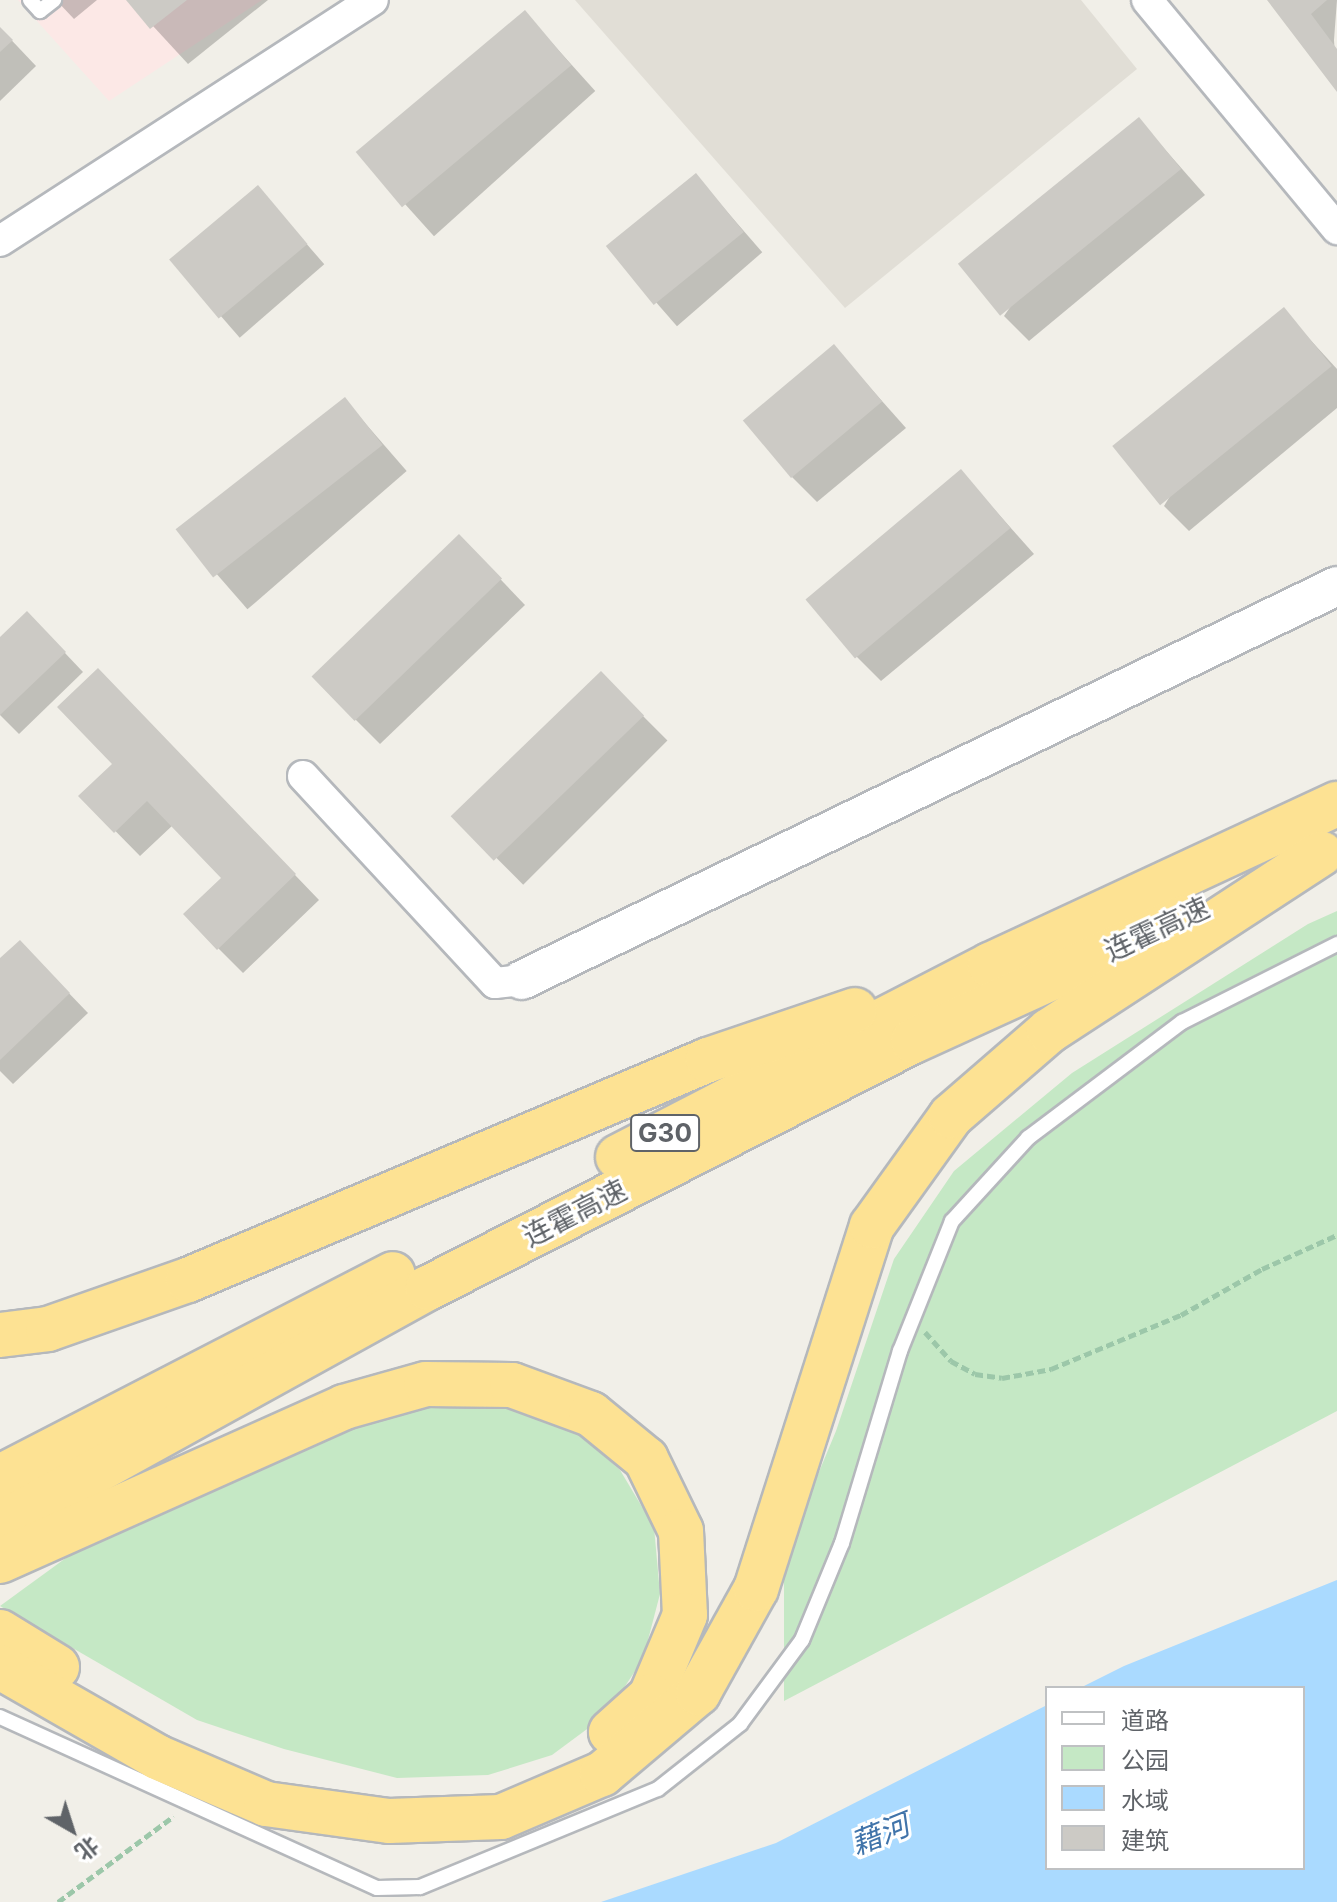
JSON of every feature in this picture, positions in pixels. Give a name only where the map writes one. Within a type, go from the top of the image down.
[{"type":"highway","name":"连霍高速","points":[[5,1505],[990,965],[1337,804]]},
{"type":"highway","name":"连霍高速","points":[[5,1505],[899,1048],[1329,851]]},
{"type":"highway","points":[[0,1667],[157,1757],[266,1804],[389,1821],[501,1817],[602,1774],[698,1693],[756,1589],[872,1226],[951,1116],[1049,1031],[1329,851]]},
{"type":"highway","points":[[0,1335],[48,1329],[188,1280],[708,1060],[990,965]]},
{"type":"highway","points":[[0,1561],[344,1407],[426,1384],[512,1385],[591,1414],[646,1459],[681,1531],[685,1615],[651,1696],[573,1767],[482,1798],[361,1796],[244,1767],[147,1718],[0,1632]]},
{"type":"street","points":[[0,241],[373,0]]},
{"type":"street","points":[[1157,4],[1337,229]]},
{"type":"street","points":[[303,776],[495,983],[522,980],[1337,586]]},
{"type":"lane","points":[[30,0],[40,11],[54,0]]},
{"type":"lane","points":[[0,1717],[377,1888],[420,1887],[658,1789],[740,1724],[802,1640],[842,1543],[913,1319],[952,1221],[1028,1138],[1182,1022],[1337,944]]},
{"type":"path","points":[[913,1319],[951,1361],[975,1374],[1002,1378],[1051,1369],[1181,1315],[1262,1269],[1337,1235]]},
{"type":"path","points":[[58,1902],[191,1804]]},
{"type":"shaded area","points":[[18,0],[262,0],[109,101]]},
{"type":"shaded area","points":[[575,0],[1081,0],[1137,69],[845,308]]},
{"type":"green space","points":[[1337,911],[1337,1411],[784,1701],[784,1556],[836,1431],[894,1259],[954,1171],[1072,1073],[1308,924]]},
{"type":"green space","points":[[442,1397],[509,1401],[570,1426],[620,1470],[654,1527],[660,1594],[643,1659],[606,1715],[552,1755],[488,1775],[397,1778],[284,1749],[197,1720],[0,1606],[70,1555],[352,1421]]},
{"type":"water","name":"藉河","points":[[1337,1580],[1337,1902],[601,1902],[776,1843],[1045,1706],[1045,1870],[1305,1870],[1305,1686],[1084,1686],[1124,1666]]},
{"type":"building","points":[[126,0],[187,0],[150,29]]},
{"type":"building","points":[[1267,0],[1327,0],[1311,14],[1337,49],[1337,92]]},
{"type":"building","points":[[525,10],[571,65],[402,207],[356,152]]},
{"type":"building","points":[[0,27],[13,40],[0,52]]},
{"type":"building","points":[[1139,117],[1181,169],[1000,316],[958,264]]},
{"type":"building","points":[[696,173],[744,232],[654,305],[606,246]]},
{"type":"building","points":[[258,185],[307,244],[219,319],[169,260]]},
{"type":"building","points":[[1284,307],[1332,366],[1160,505],[1112,446]]},
{"type":"building","points":[[834,344],[882,401],[791,478],[743,420]]},
{"type":"building","points":[[345,397],[383,445],[213,577],[176,529]]},
{"type":"building","points":[[961,469],[1010,528],[855,658],[805,599]]},
{"type":"building","points":[[459,534],[502,579],[355,721],[312,676]]},
{"type":"building","points":[[27,611],[66,652],[0,715],[0,637]]},
{"type":"building","points":[[98,668],[296,874],[217,950],[183,914],[221,878],[147,801],[114,833],[78,796],[112,764],[57,707]]},
{"type":"building","points":[[601,671],[644,716],[494,861],[451,816]]},
{"type":"building","points":[[20,940],[70,993],[0,1060],[0,958]]}]
